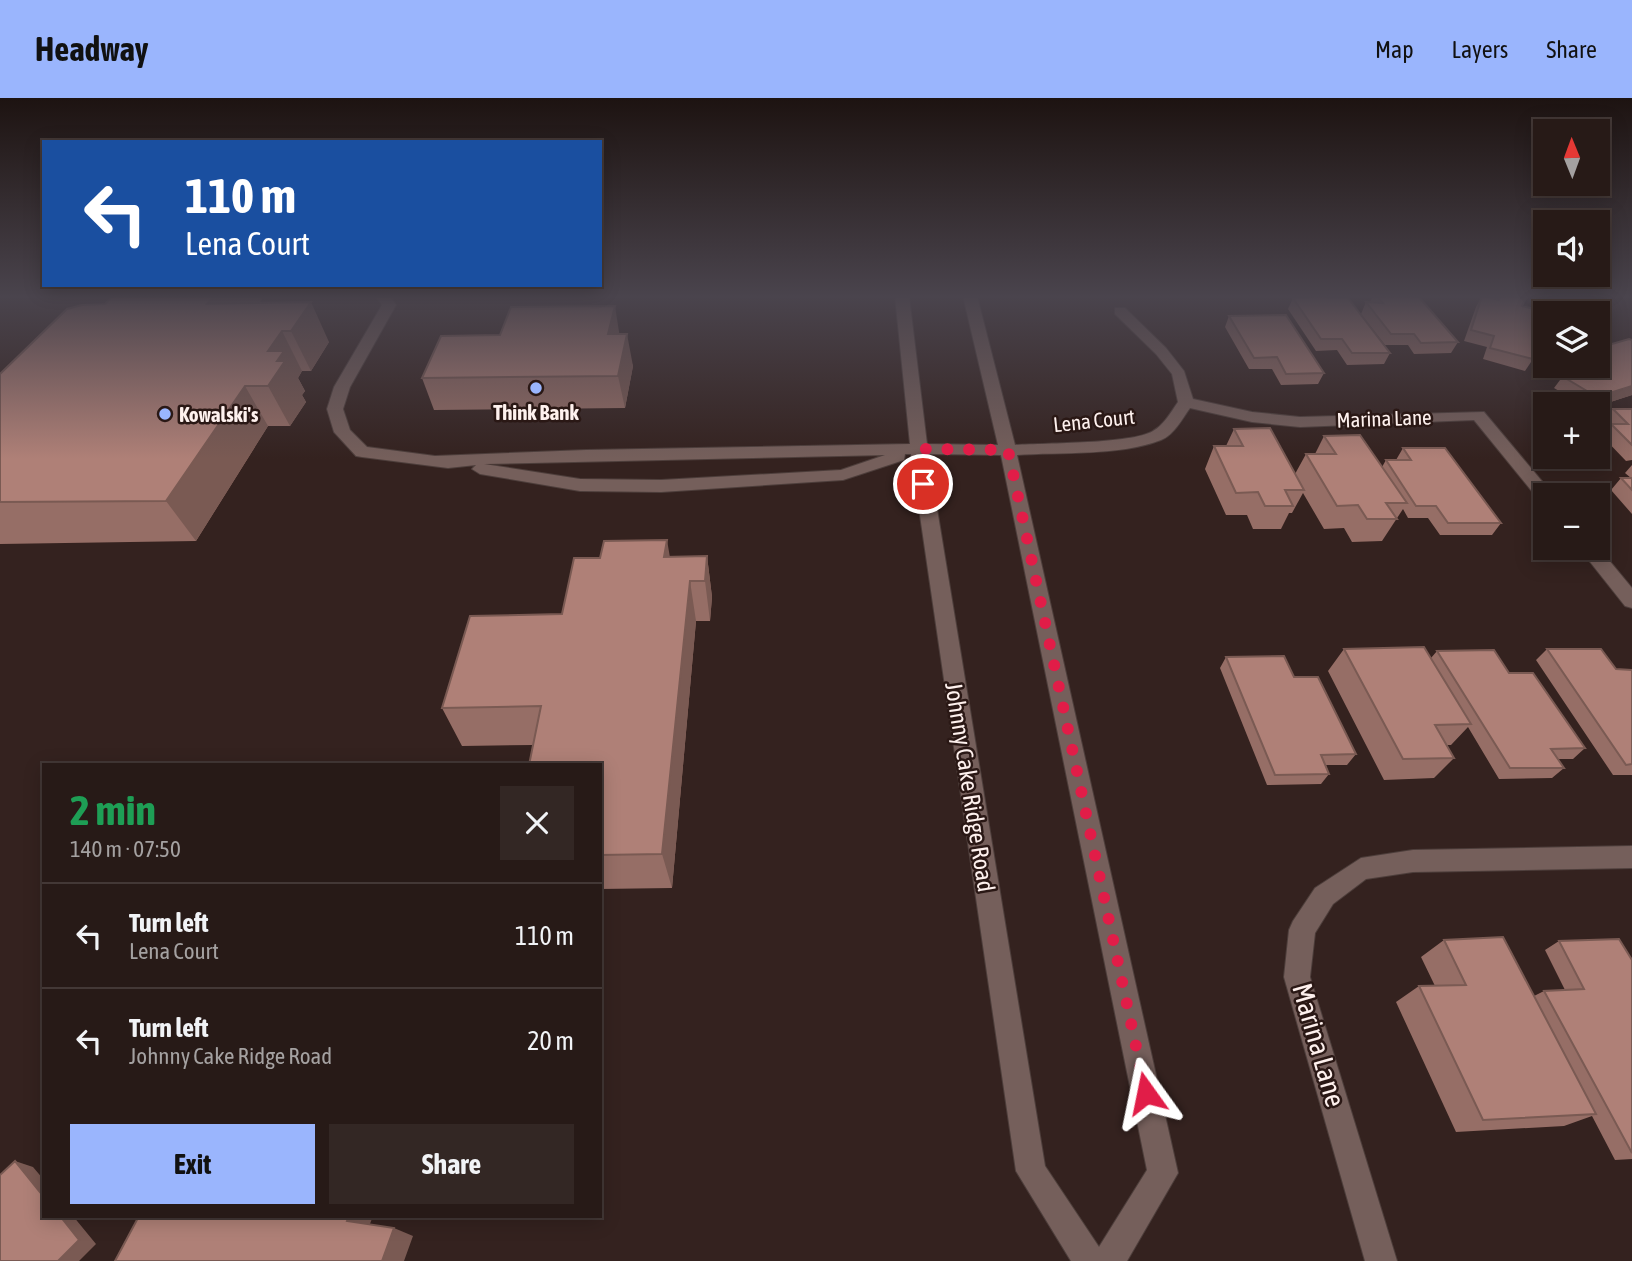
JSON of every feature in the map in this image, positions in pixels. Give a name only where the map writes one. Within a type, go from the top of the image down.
[{"type":"street","points":[[363,350],[342,387],[335,409],[342,432],[362,452],[437,461],[580,485],[661,486],[843,475],[918,449]]},
{"type":"street","name":"Johnny Cake Ridge Road","points":[[908,350],[918,449],[1031,1171],[1090,1261]]},
{"type":"street","points":[[983,350],[1008,450],[1163,1173],[1109,1261]]},
{"type":"street","points":[[1160,350],[1179,374],[1186,402]]},
{"type":"street","name":"Lena Court","points":[[437,461],[586,455],[1008,450],[1118,444],[1157,436],[1171,424],[1186,402]]},
{"type":"street","name":"Marina Lane","points":[[1186,402],[1252,417],[1300,422],[1478,415],[1534,483]]},
{"type":"street","points":[[1598,560],[1632,601]]},
{"type":"street","name":"Marina Lane","points":[[1381,1261],[1297,976],[1302,930],[1324,896],[1361,869],[1413,861],[1632,857]]},
{"type":"building","points":[[24,350],[269,350],[284,351],[277,361],[285,361],[268,386],[245,386],[166,501],[0,502],[0,374]]},
{"type":"building","points":[[435,350],[624,350],[618,376],[422,378]]},
{"type":"building","points":[[1249,350],[1309,350],[1324,373],[1286,374],[1277,357],[1254,358]]},
{"type":"building","points":[[1350,350],[1388,350],[1390,353],[1352,353]]},
{"type":"building","points":[[1499,350],[1533,350],[1533,359]]},
{"type":"building","points":[[1610,350],[1632,350],[1632,386],[1610,393],[1589,392],[1565,378],[1610,378]]},
{"type":"building","points":[[1613,409],[1632,409],[1632,445],[1611,424],[1628,424]]},
{"type":"building","points":[[1270,428],[1304,490],[1285,490],[1293,506],[1265,506],[1258,492],[1236,493],[1214,446],[1243,446],[1234,429]]},
{"type":"building","points":[[1360,435],[1407,503],[1386,503],[1397,519],[1367,519],[1358,505],[1337,506],[1306,454],[1336,454],[1324,436]]},
{"type":"building","points":[[1403,448],[1445,448],[1501,523],[1448,523],[1436,506],[1416,506],[1386,460],[1411,460]]},
{"type":"building","points":[[1621,478],[1632,478],[1632,490]]},
{"type":"building","points":[[667,540],[664,557],[707,556],[705,581],[690,581],[662,854],[602,855],[602,763],[529,763],[541,706],[442,708],[470,616],[562,614],[574,558],[600,558],[604,541]]},
{"type":"building","points":[[1424,647],[1471,724],[1435,725],[1454,758],[1403,759],[1344,649]]},
{"type":"building","points":[[1547,649],[1601,649],[1616,669],[1632,670],[1632,764],[1626,765]]},
{"type":"building","points":[[1494,650],[1509,673],[1533,673],[1585,748],[1551,749],[1564,768],[1510,768],[1437,651]]},
{"type":"building","points":[[1284,656],[1294,677],[1318,677],[1356,754],[1321,755],[1329,774],[1275,775],[1226,657]]},
{"type":"building","points":[[1503,937],[1596,1114],[1483,1120],[1419,986],[1466,985],[1444,940]]},
{"type":"building","points":[[1619,939],[1632,960],[1632,1153],[1544,991],[1584,989],[1559,941]]},
{"type":"building","points":[[15,1161],[42,1195],[42,1218],[62,1218],[79,1240],[58,1261],[0,1261],[0,1175]]},
{"type":"building","points":[[138,1218],[348,1218],[347,1221],[394,1228],[382,1261],[115,1261]]},
{"type":"place","name":"Think Bank","points":[[536,388]]},
{"type":"place","name":"Kowalski's","points":[[165,414]]},
{"type":"route","points":[[923,484],[918,449],[1008,450],[1146,1093]]}]
